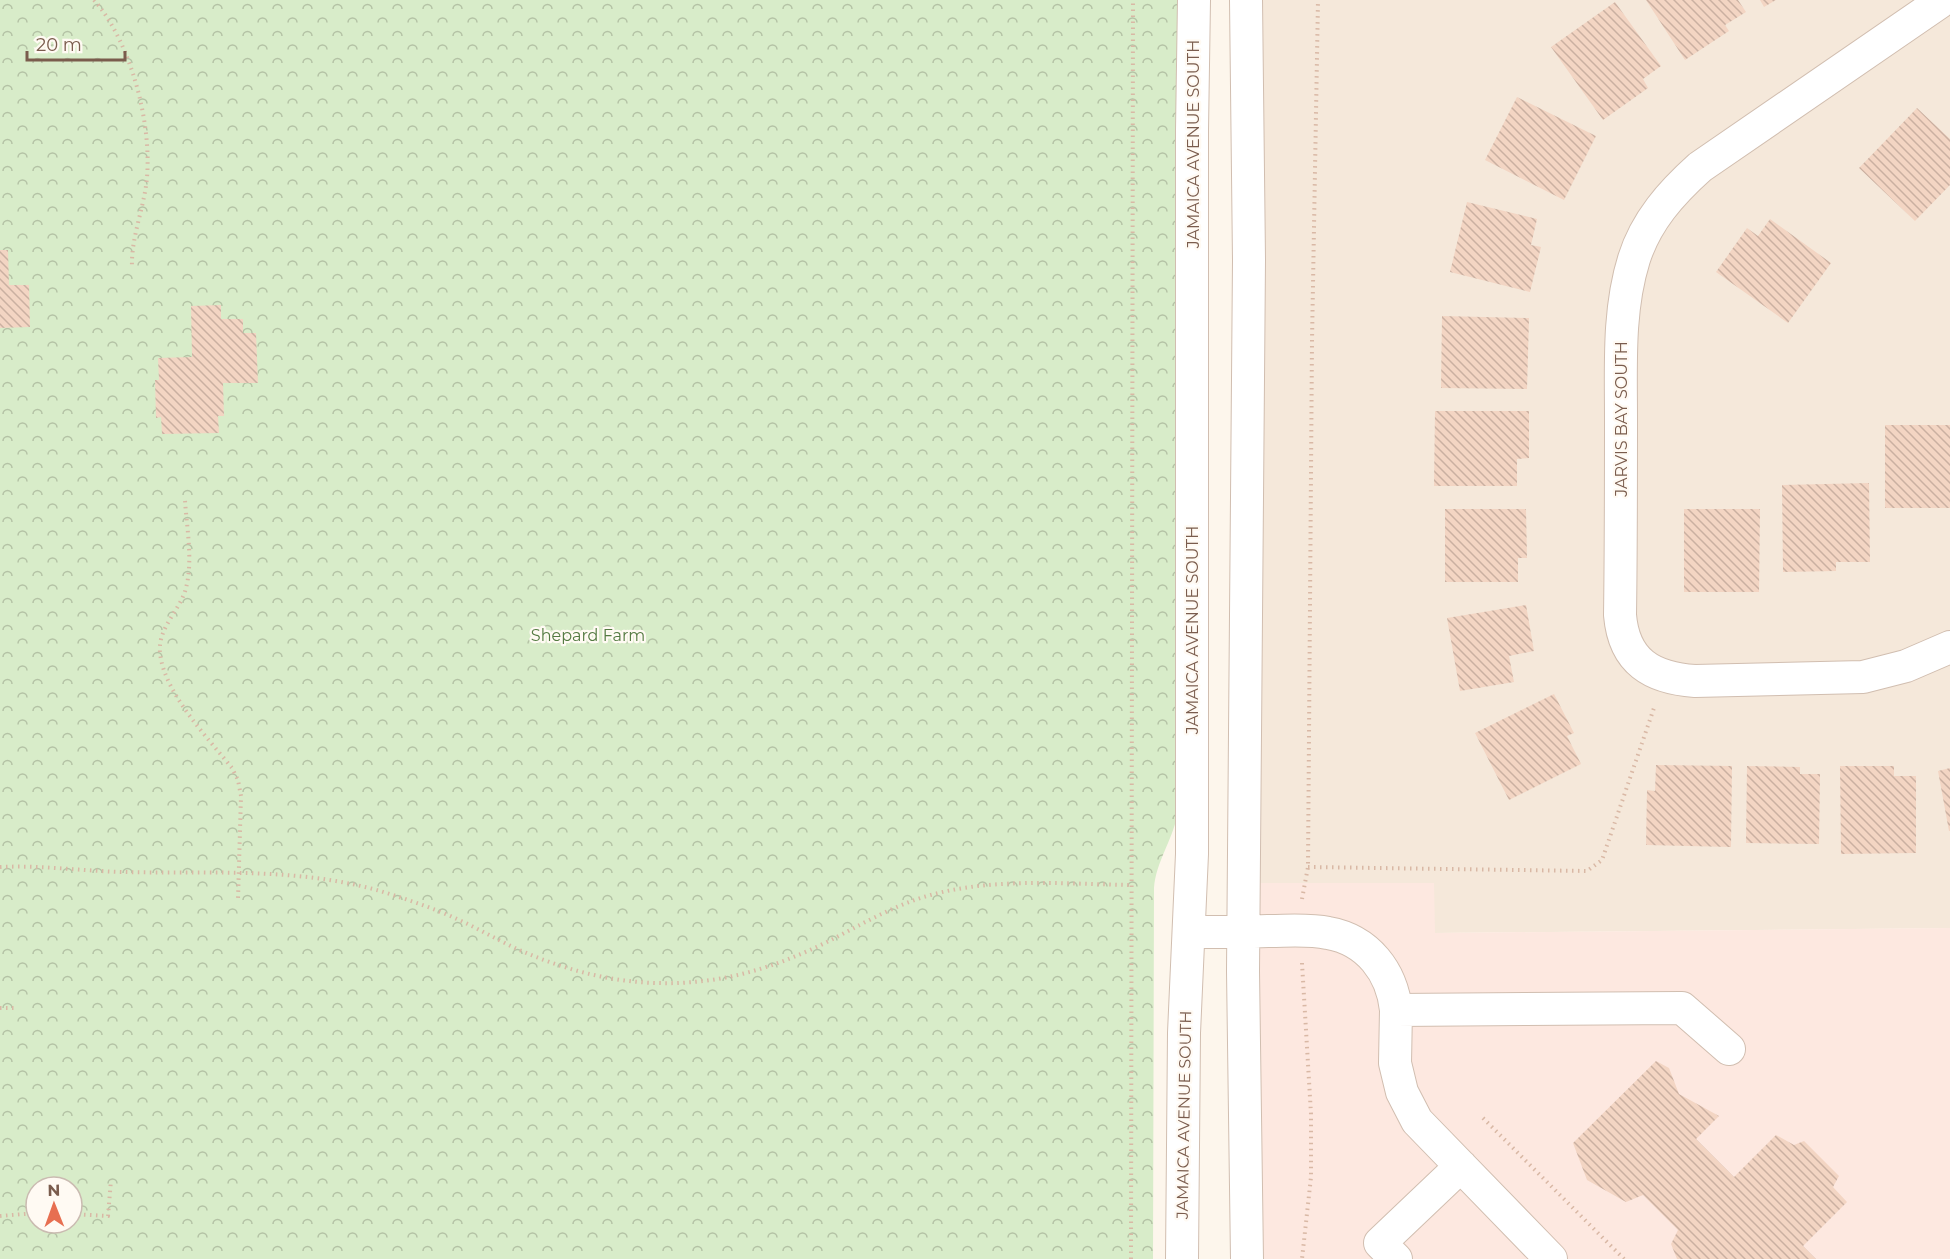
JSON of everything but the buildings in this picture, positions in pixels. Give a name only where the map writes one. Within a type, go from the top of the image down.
[{"type":"street","name":"JAMAICA AVENUE SOUTH","points":[[1182,1259],[1184,1033],[1192,854],[1194,0]]},
{"type":"street","points":[[1246,0],[1249,260],[1243,932],[1247,1259]]},
{"type":"street","name":"JARVIS BAY SOUTH","points":[[1943,5],[1700,167],[1678,186],[1659,210],[1646,232],[1635,257],[1623,310],[1620,615],[1628,647],[1644,666],[1665,677],[1695,681],[1856,678],[1886,673],[1950,648]]},
{"type":"street","points":[[1190,932],[1302,931],[1337,935],[1370,954],[1378,962],[1392,988],[1396,1010],[1395,1063],[1402,1092],[1418,1121],[1551,1259]]},
{"type":"street","points":[[1396,1010],[1682,1008],[1729,1049]]},
{"type":"street","points":[[1396,1259],[1380,1243],[1461,1166]]},
{"type":"path","points":[[94,0],[114,27],[126,54],[139,101],[147,144],[148,173],[133,248],[132,267]]},
{"type":"path","points":[[1131,1259],[1133,0]]},
{"type":"path","points":[[1302,1259],[1311,1178],[1311,1114],[1302,975],[1302,901],[1308,867],[1312,353],[1318,0]]},
{"type":"path","points":[[185,501],[188,579],[184,594],[162,634],[160,651],[170,681],[184,707],[232,768],[238,780],[241,804],[238,899]]},
{"type":"path","points":[[1308,867],[1587,871],[1602,860],[1665,677]]},
{"type":"path","points":[[0,867],[238,873],[302,877],[337,882],[379,891],[444,913],[551,963],[606,978],[657,983],[714,980],[758,971],[787,961],[900,906],[943,892],[1003,885],[1132,885]]},
{"type":"path","points":[[0,1008],[18,1008]]},
{"type":"path","points":[[1483,1118],[1624,1259]]},
{"type":"path","points":[[84,1215],[108,1216],[111,1180]]},
{"type":"path","points":[[0,1216],[24,1214]]},
{"type":"shaded area","points":[[1246,0],[1950,0],[1950,928],[1434,933],[1433,883],[1244,883]]},
{"type":"shaded area","points":[[1244,883],[1434,883],[1435,933],[1950,928],[1950,1259],[1262,1259]]},
{"type":"green space","name":"Shepard Farm","points":[[0,0],[1178,0],[1177,816],[1155,878],[1154,888],[1153,1259],[0,1259]]}]
